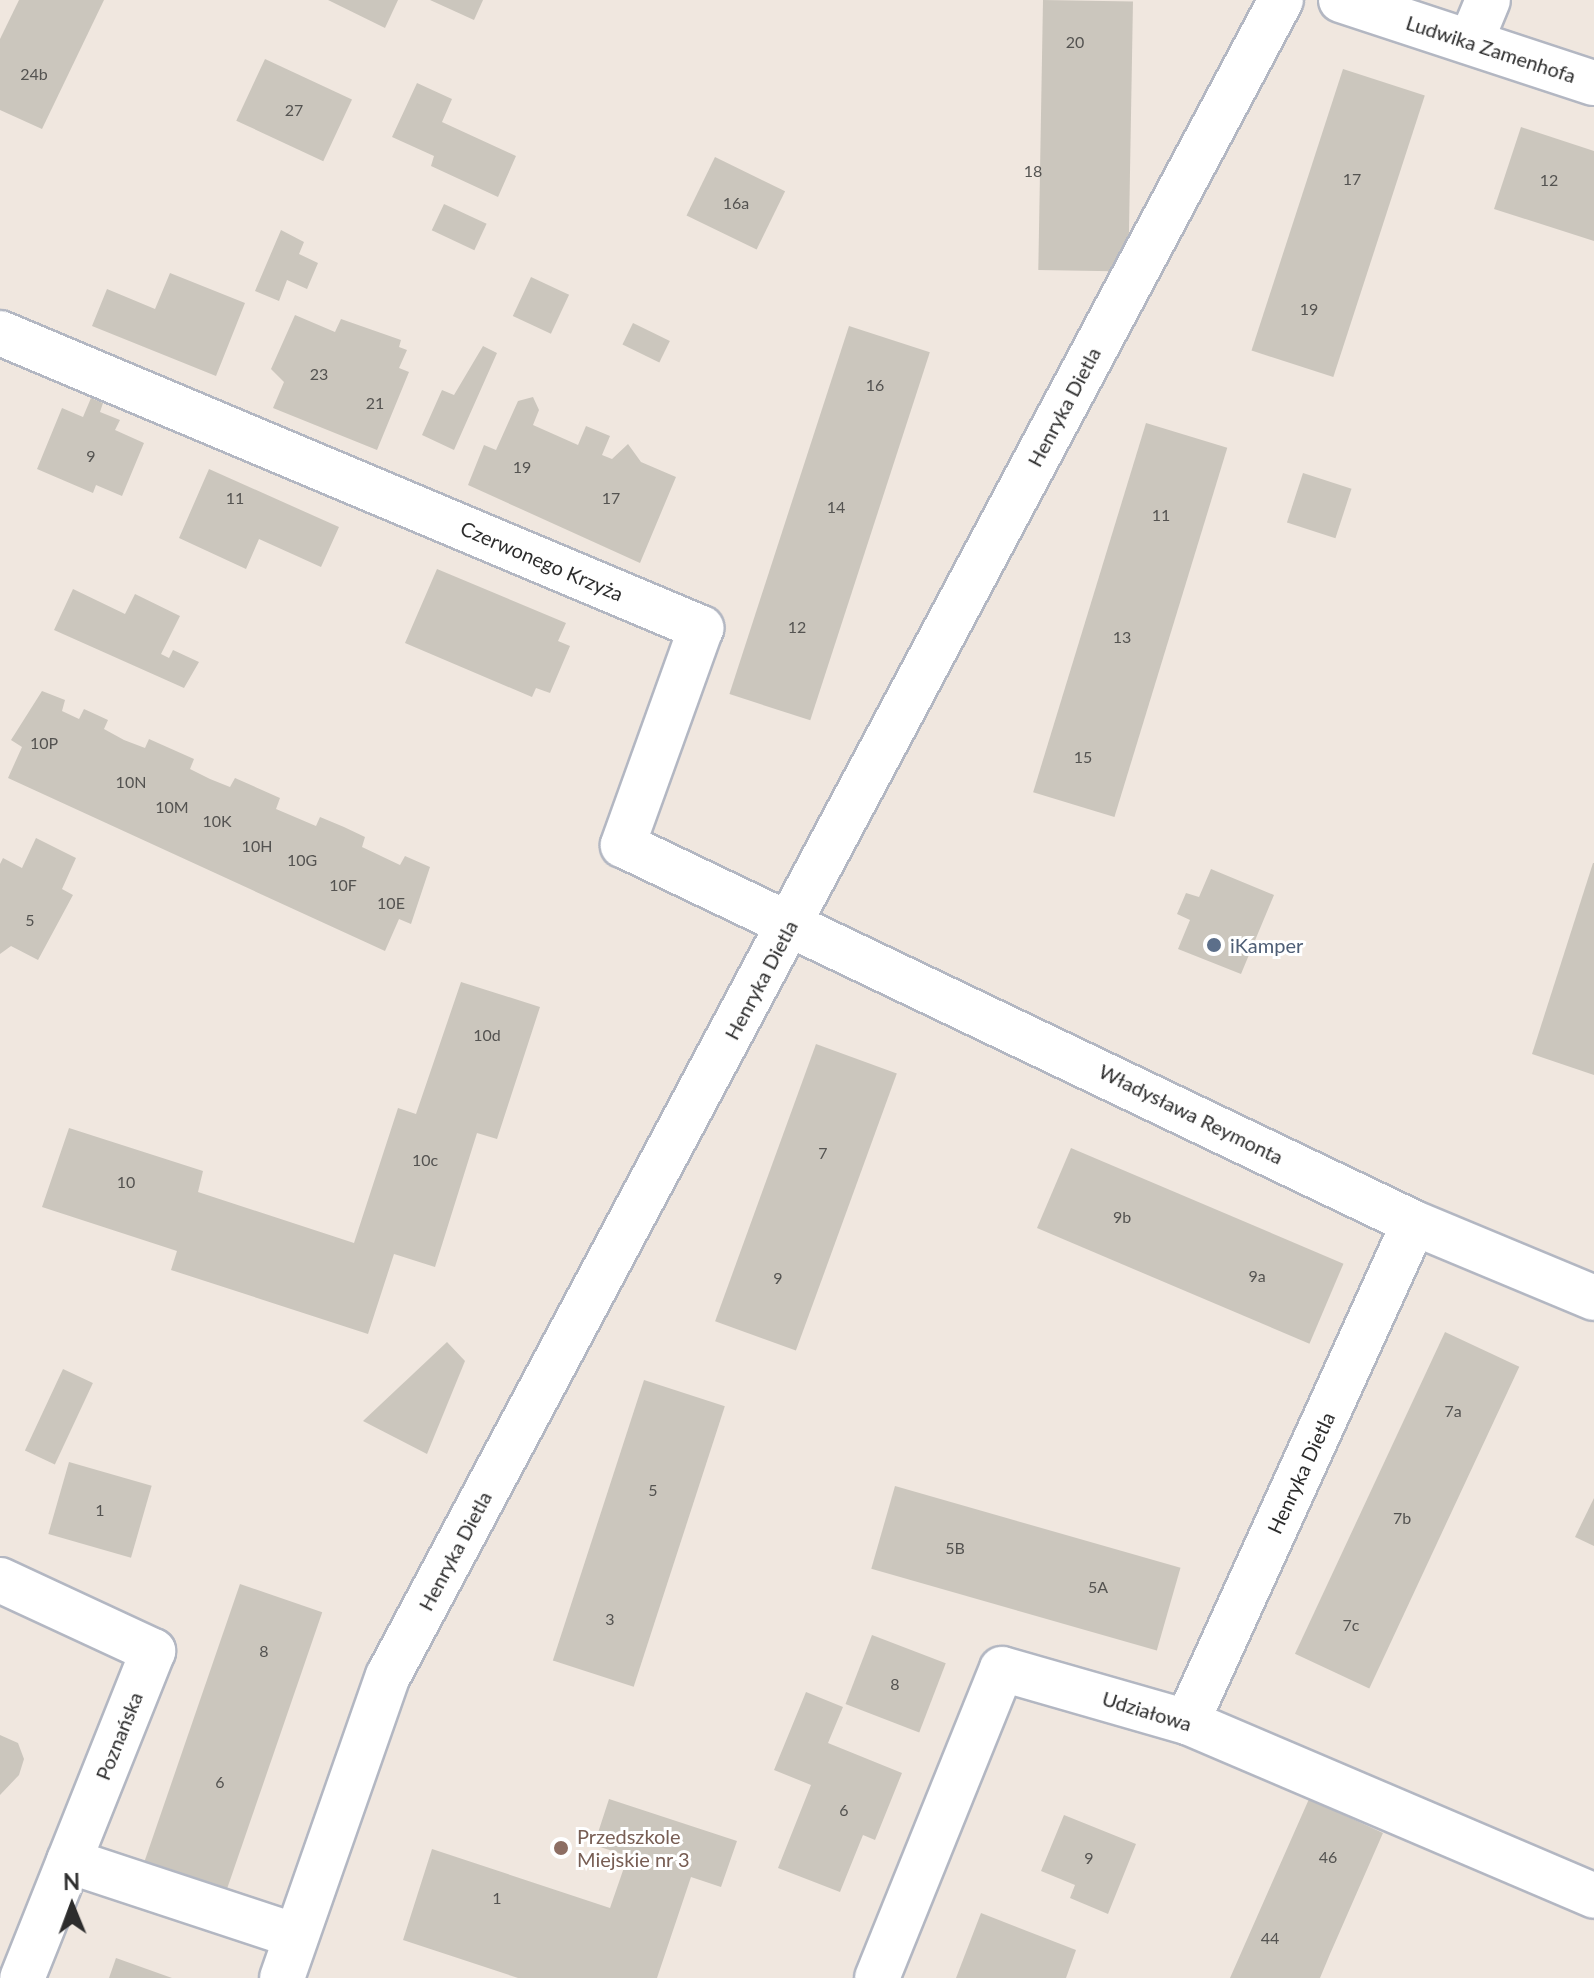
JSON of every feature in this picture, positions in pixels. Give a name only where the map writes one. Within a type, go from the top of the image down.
[{"type":"street","name":"Henryka Dietla","points":[[282,1978],[388,1676],[1281,0]]},
{"type":"street","name":"Ludwika Zamenhofa","points":[[1341,0],[1594,83]]},
{"type":"street","points":[[1471,41],[1488,0]]},
{"type":"street","name":"Czerwonego Krzyża","points":[[0,333],[701,628],[623,845],[791,924]]},
{"type":"street","name":"Władysława Reymonta","points":[[791,924],[1414,1223],[1594,1298]]},
{"type":"street","name":"Henryka Dietla","points":[[1187,1722],[1414,1223]]},
{"type":"street","name":"Poznańska","points":[[0,1580],[153,1651],[22,1978]]},
{"type":"street","name":"Udziałowa","points":[[877,1978],[1002,1669],[1187,1722],[1594,1896]]},
{"type":"street","points":[[69,1861],[296,1936]]},
{"type":"building","points":[[19,0],[104,0],[42,129],[0,110],[0,39]]},
{"type":"building","points":[[328,0],[398,0],[385,28]]},
{"type":"building","points":[[430,0],[483,0],[474,20]]},
{"type":"building","points":[[1043,0],[1133,2],[1128,272],[1038,270]]},
{"type":"building","points":[[265,59],[352,100],[323,161],[236,121]]},
{"type":"building","points":[[1343,69],[1425,96],[1333,377],[1252,351]]},
{"type":"building","points":[[417,83],[452,99],[442,122],[516,156],[498,197],[431,166],[434,156],[392,137]]},
{"type":"building","points":[[1521,127],[1594,151],[1594,241],[1494,209]]},
{"type":"building","points":[[715,157],[785,191],[757,250],[687,215]]},
{"type":"building","points":[[444,204],[487,224],[474,250],[432,230]]},
{"type":"building","points":[[281,230],[304,242],[299,254],[318,263],[307,289],[287,280],[279,301],[255,291]]},
{"type":"building","points":[[170,273],[245,303],[216,376],[92,326],[107,289],[155,309]]},
{"type":"building","points":[[531,277],[569,295],[551,334],[513,316]]},
{"type":"building","points":[[295,315],[335,332],[341,319],[401,340],[399,347],[407,350],[399,368],[409,372],[377,450],[273,408],[284,382],[271,369]]},
{"type":"building","points":[[633,323],[670,341],[659,363],[622,345]]},
{"type":"building","points":[[849,326],[930,352],[810,720],[729,694]]},
{"type":"building","points":[[483,346],[497,353],[454,450],[422,435],[442,390],[454,395]]},
{"type":"building","points":[[533,397],[539,410],[533,425],[578,445],[586,426],[610,436],[602,455],[612,459],[628,444],[641,462],[676,477],[640,563],[468,485],[484,445],[496,450],[518,401]]},
{"type":"building","points":[[91,398],[103,403],[100,412],[120,420],[115,430],[144,443],[122,496],[96,485],[93,493],[37,469],[62,408],[83,417]]},
{"type":"building","points":[[1146,423],[1227,448],[1114,817],[1033,792]]},
{"type":"building","points":[[209,469],[339,527],[321,567],[259,539],[246,569],[179,538]]},
{"type":"building","points":[[1303,473],[1352,489],[1335,538],[1287,522]]},
{"type":"building","points":[[437,569],[566,623],[558,641],[570,646],[550,693],[536,688],[532,697],[405,643]]},
{"type":"building","points":[[73,589],[125,614],[135,594],[180,616],[161,654],[169,658],[173,650],[199,662],[184,688],[54,630]]},
{"type":"building","points":[[42,691],[65,700],[62,711],[79,719],[84,709],[108,720],[104,729],[124,740],[145,748],[149,739],[194,759],[190,769],[210,779],[230,787],[235,778],[280,798],[276,809],[316,826],[320,817],[344,827],[365,837],[362,847],[400,865],[405,856],[430,867],[411,924],[399,919],[385,951],[8,778],[22,747],[11,740]]},
{"type":"building","points":[[36,838],[76,858],[62,889],[73,895],[38,960],[11,946],[0,954],[0,864],[3,858],[22,868]]},
{"type":"building","points":[[1594,863],[1594,1075],[1532,1054]]},
{"type":"building","points":[[1211,869],[1274,895],[1241,974],[1178,949],[1190,920],[1177,914],[1186,893],[1199,897]]},
{"type":"building","points":[[461,982],[540,1007],[497,1139],[477,1133],[435,1267],[394,1254],[368,1334],[171,1270],[177,1251],[42,1207],[69,1128],[203,1171],[198,1192],[354,1243],[398,1108],[416,1114]]},
{"type":"building","points":[[816,1044],[897,1073],[796,1351],[715,1321]]},
{"type":"building","points":[[1071,1148],[1343,1264],[1309,1344],[1037,1228]]},
{"type":"building","points":[[1445,1332],[1519,1367],[1369,1688],[1295,1654]]},
{"type":"building","points":[[447,1342],[465,1361],[427,1454],[363,1421]]},
{"type":"building","points":[[63,1369],[93,1383],[55,1465],[25,1451]]},
{"type":"building","points":[[644,1380],[725,1406],[634,1687],[553,1661]]},
{"type":"building","points":[[69,1462],[152,1486],[131,1558],[48,1534]]},
{"type":"building","points":[[895,1486],[1180,1568],[1157,1651],[871,1569]]},
{"type":"building","points":[[1594,1498],[1594,1546],[1575,1537]]},
{"type":"building","points":[[240,1584],[322,1612],[227,1890],[144,1862]]},
{"type":"building","points":[[872,1635],[946,1663],[919,1732],[845,1704]]},
{"type":"building","points":[[806,1692],[843,1707],[828,1743],[902,1773],[875,1840],[863,1835],[840,1892],[778,1868],[811,1785],[774,1770]]},
{"type":"building","points":[[0,1735],[18,1743],[24,1759],[19,1775],[0,1795]]},
{"type":"building","points":[[609,1799],[737,1841],[721,1887],[691,1877],[657,1978],[518,1978],[403,1940],[432,1849],[610,1908],[628,1856],[594,1845]]},
{"type":"building","points":[[1309,1799],[1383,1833],[1320,1978],[1230,1978]]},
{"type":"building","points":[[1064,1815],[1136,1844],[1108,1914],[1070,1898],[1075,1885],[1041,1871]]},
{"type":"building","points":[[981,1913],[1076,1950],[1066,1978],[956,1978]]},
{"type":"building","points":[[116,1958],[172,1978],[109,1978]]},
{"type":"place","name":"iKamper","points":[[1214,945]]},
{"type":"place","name":"Przedszkole Miejskie nr 3","points":[[561,1848]]}]
